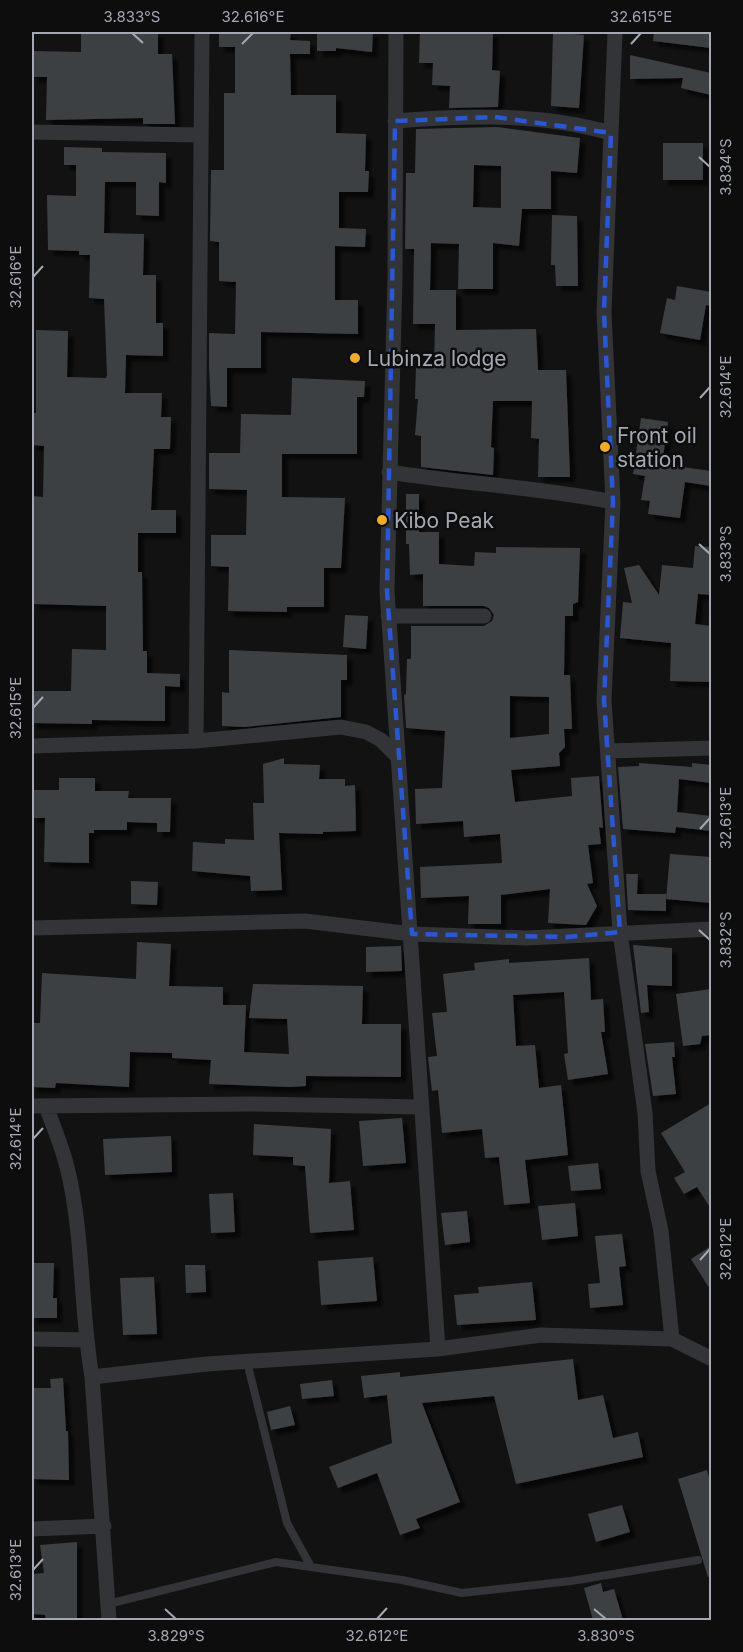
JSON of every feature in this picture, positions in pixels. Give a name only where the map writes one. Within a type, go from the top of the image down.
[{"type":"street","points":[[196,741],[202,32]]},
{"type":"street","points":[[396,32],[388,616],[412,934],[438,1349]]},
{"type":"street","points":[[615,32],[604,312],[613,502],[604,700],[620,932],[638,1078],[645,1113],[648,1171],[661,1231],[672,1339]]},
{"type":"street","points":[[394,121],[495,117],[566,123],[611,133]]},
{"type":"street","points":[[32,132],[200,135]]},
{"type":"street","points":[[389,472],[450,482],[566,493],[613,502]]},
{"type":"street","points":[[388,616],[484,616]]},
{"type":"street","points":[[32,746],[196,741],[341,727],[366,732],[381,740],[397,756]]},
{"type":"street","points":[[608,751],[711,748]]},
{"type":"street","points":[[32,928],[304,921],[412,934],[526,938],[711,929]]},
{"type":"street","points":[[109,1620],[92,1377],[86,1340],[75,1219],[67,1167],[39,1106],[252,1104],[422,1107]]},
{"type":"street","points":[[92,1377],[246,1362],[438,1349],[541,1335],[672,1339],[711,1359]]},
{"type":"street","points":[[32,1339],[86,1340]]},
{"type":"street","points":[[32,1529],[104,1526]]},
{"type":"lane","points":[[246,1362],[287,1523],[310,1565]]},
{"type":"lane","points":[[108,1604],[276,1562],[310,1565],[462,1593],[571,1581],[698,1560]]},
{"type":"highlighted area","points":[[495,117],[611,133],[604,312],[613,502],[604,700],[620,932],[568,937],[412,934],[387,591],[395,121]]},
{"type":"building","points":[[81,32],[158,32],[158,54],[172,54],[175,124],[143,124],[143,118],[46,120],[47,77],[33,77],[33,51],[81,52]]},
{"type":"building","points":[[219,32],[291,32],[290,40],[310,41],[310,54],[290,54],[291,95],[336,95],[336,133],[366,134],[365,171],[369,171],[368,192],[339,192],[339,228],[366,229],[365,247],[335,246],[335,300],[358,300],[358,334],[261,332],[261,368],[227,368],[227,407],[211,406],[209,367],[209,333],[235,334],[236,282],[219,281],[219,242],[210,241],[211,170],[224,170],[224,93],[235,93],[235,47],[219,47]]},
{"type":"building","points":[[317,32],[373,32],[372,52],[336,48],[336,51],[317,51]]},
{"type":"building","points":[[420,32],[493,32],[492,70],[500,71],[498,107],[449,108],[450,86],[432,85],[433,63],[419,63]]},
{"type":"building","points":[[553,32],[584,35],[579,108],[551,106]]},
{"type":"building","points":[[654,32],[711,32],[711,48],[653,41]]},
{"type":"building","points":[[630,55],[711,73],[711,95],[681,88],[683,78],[630,79]]},
{"type":"building","points":[[497,127],[580,138],[577,173],[551,171],[551,209],[522,209],[519,246],[493,243],[493,289],[458,289],[459,244],[431,243],[430,290],[456,290],[456,330],[536,329],[538,370],[566,370],[570,477],[538,477],[539,439],[531,438],[532,401],[493,401],[491,447],[494,448],[493,475],[421,467],[421,436],[415,435],[418,399],[415,399],[416,366],[434,367],[435,324],[413,324],[414,249],[405,249],[406,173],[415,173],[416,129]],"holes":[[[474,165],[501,166],[501,208],[473,207]]]},
{"type":"building","points":[[663,143],[703,143],[703,180],[663,180]]},
{"type":"building","points":[[64,147],[102,148],[102,152],[166,153],[166,183],[159,182],[159,216],[136,215],[136,182],[105,182],[104,233],[144,234],[143,275],[156,275],[156,323],[163,323],[163,356],[126,355],[125,393],[162,393],[161,417],[171,417],[170,449],[154,449],[151,510],[176,510],[176,533],[138,533],[138,572],[142,572],[143,651],[147,651],[147,673],[180,674],[180,687],[165,686],[165,721],[92,720],[92,724],[32,723],[32,691],[71,691],[72,649],[106,650],[106,606],[34,604],[32,496],[43,497],[44,446],[32,445],[32,413],[36,413],[36,330],[68,331],[67,377],[106,378],[107,375],[104,299],[89,298],[90,255],[79,255],[79,251],[48,250],[47,195],[76,196],[76,165],[64,165]]},
{"type":"building","points":[[552,215],[577,216],[578,286],[556,286],[555,265],[551,265]]},
{"type":"building","points":[[677,286],[711,292],[711,306],[706,305],[700,340],[660,333],[667,298],[675,300]]},
{"type":"building","points":[[292,378],[365,381],[364,397],[357,397],[357,454],[282,454],[282,497],[345,498],[341,568],[324,568],[324,607],[287,607],[287,612],[228,611],[229,567],[211,566],[211,535],[246,535],[247,490],[209,489],[209,453],[240,453],[241,414],[291,415]]},
{"type":"building","points":[[641,418],[668,422],[662,464],[711,471],[711,486],[685,482],[680,518],[648,514],[650,501],[641,500],[645,476],[633,474]]},
{"type":"building","points":[[406,494],[419,494],[419,532],[439,532],[439,564],[474,566],[475,552],[496,553],[496,547],[580,548],[578,602],[573,604],[573,616],[565,616],[564,675],[570,675],[572,729],[564,729],[565,747],[559,753],[560,766],[511,770],[515,802],[572,796],[571,778],[599,776],[603,828],[599,827],[601,844],[588,845],[593,883],[587,884],[597,906],[586,925],[548,923],[550,889],[501,895],[501,924],[468,924],[469,896],[421,898],[420,867],[502,863],[500,834],[464,837],[463,821],[416,824],[415,789],[442,788],[445,731],[406,728],[404,695],[406,694],[407,659],[411,659],[411,626],[484,626],[492,621],[494,615],[489,608],[484,606],[423,606],[423,574],[410,575],[409,544],[406,544]],"holes":[[[510,696],[549,697],[549,734],[510,738]]]},
{"type":"building","points":[[695,546],[711,547],[711,595],[698,594],[695,624],[711,626],[711,682],[670,681],[671,643],[620,638],[623,602],[632,603],[624,568],[639,565],[659,595],[662,565],[693,568]]},
{"type":"building","points":[[345,615],[368,616],[366,649],[343,647]]},
{"type":"building","points":[[229,650],[347,655],[347,680],[341,680],[341,717],[245,727],[222,726],[222,692],[229,693]]},
{"type":"building","points":[[284,758],[284,764],[320,765],[319,779],[345,779],[345,786],[355,785],[356,831],[323,832],[323,834],[279,833],[282,890],[251,891],[250,876],[192,871],[193,842],[225,844],[225,839],[254,840],[253,803],[264,803],[263,764]]},
{"type":"building","points":[[639,763],[692,767],[692,763],[711,765],[711,783],[679,779],[677,812],[711,816],[711,831],[676,827],[675,833],[623,829],[618,767],[639,766]]},
{"type":"building","points":[[59,778],[95,778],[95,791],[129,791],[128,798],[171,798],[170,832],[157,832],[157,823],[127,822],[127,830],[94,830],[94,833],[89,833],[89,863],[44,862],[45,818],[32,818],[32,790],[59,790]]},
{"type":"building","points":[[670,854],[711,857],[711,903],[666,899]]},
{"type":"building","points":[[626,874],[638,874],[637,894],[666,894],[666,911],[628,910]]},
{"type":"building","points":[[131,881],[158,882],[157,905],[131,904]]},
{"type":"building","points":[[137,942],[171,944],[169,986],[223,987],[223,1005],[246,1005],[244,1052],[289,1054],[287,1019],[249,1018],[253,984],[363,986],[362,1024],[401,1024],[401,1077],[306,1076],[306,1086],[290,1087],[209,1084],[211,1060],[172,1058],[172,1053],[130,1052],[129,1087],[56,1083],[55,1088],[32,1087],[32,1023],[40,1023],[42,973],[136,979]]},
{"type":"building","points":[[633,945],[672,948],[672,986],[647,985],[649,1012],[641,1013]]},
{"type":"building","points":[[401,946],[402,971],[366,972],[366,947]]},
{"type":"building","points":[[589,958],[591,1000],[603,999],[605,1032],[601,1032],[608,1074],[568,1080],[564,1054],[568,1053],[564,992],[513,995],[516,1046],[535,1045],[539,1088],[561,1085],[568,1155],[525,1160],[530,1203],[504,1205],[499,1157],[485,1158],[482,1129],[442,1133],[438,1090],[432,1091],[428,1057],[437,1056],[432,1013],[447,1012],[443,974],[475,970],[474,963],[509,959],[509,963]]},
{"type":"building","points":[[711,989],[711,1035],[702,1036],[700,1044],[683,1046],[676,994]]},
{"type":"building","points":[[674,1042],[675,1057],[672,1057],[676,1094],[653,1096],[645,1044]]},
{"type":"building","points":[[711,1103],[711,1209],[697,1187],[684,1194],[674,1178],[685,1172],[661,1133]]},
{"type":"building","points":[[402,1118],[406,1163],[363,1166],[359,1121]]},
{"type":"building","points":[[254,1124],[331,1129],[329,1183],[350,1181],[354,1230],[310,1233],[305,1166],[293,1165],[293,1157],[253,1155]]},
{"type":"building","points":[[171,1136],[172,1172],[105,1175],[103,1139]]},
{"type":"building","points":[[598,1163],[601,1189],[571,1191],[568,1166]]},
{"type":"building","points":[[233,1193],[235,1232],[211,1233],[209,1194]]},
{"type":"building","points":[[575,1203],[578,1236],[542,1240],[538,1206]]},
{"type":"building","points":[[467,1211],[470,1242],[445,1245],[441,1213]]},
{"type":"building","points":[[622,1234],[626,1266],[619,1267],[623,1305],[590,1308],[588,1284],[600,1283],[595,1236]]},
{"type":"building","points":[[711,1246],[711,1291],[691,1259]]},
{"type":"building","points":[[373,1257],[377,1301],[321,1305],[318,1261]]},
{"type":"building","points":[[32,1263],[54,1263],[53,1298],[57,1298],[57,1318],[32,1318]]},
{"type":"building","points":[[185,1265],[205,1265],[206,1292],[186,1293]]},
{"type":"building","points":[[154,1277],[157,1334],[123,1335],[120,1278]]},
{"type":"building","points":[[532,1282],[536,1320],[457,1325],[454,1295],[479,1293],[478,1287]]},
{"type":"building","points":[[573,1359],[578,1400],[603,1395],[613,1438],[638,1432],[643,1457],[516,1484],[494,1396],[422,1403],[460,1502],[416,1519],[420,1528],[400,1535],[377,1473],[338,1488],[329,1467],[392,1443],[387,1395],[364,1398],[361,1376],[400,1372],[400,1377]]},
{"type":"building","points":[[63,1378],[66,1431],[68,1431],[69,1480],[32,1479],[32,1388],[51,1388],[50,1379]]},
{"type":"building","points":[[332,1380],[334,1396],[302,1399],[300,1384]]},
{"type":"building","points":[[290,1406],[295,1425],[271,1430],[267,1412]]},
{"type":"building","points":[[707,1470],[711,1485],[711,1576],[708,1577],[678,1479]]},
{"type":"building","points":[[622,1505],[630,1532],[596,1542],[588,1514]]},
{"type":"building","points":[[77,1542],[77,1620],[46,1620],[45,1615],[32,1614],[32,1574],[44,1573],[40,1545]]},
{"type":"building","points":[[601,1583],[603,1592],[614,1589],[623,1620],[593,1620],[584,1588]]},
{"type":"place","name":"Lubinza lodge","points":[[355,358]]},
{"type":"place","name":"Front oil station","points":[[605,447]]},
{"type":"place","name":"Kibo Peak","points":[[382,520]]}]
